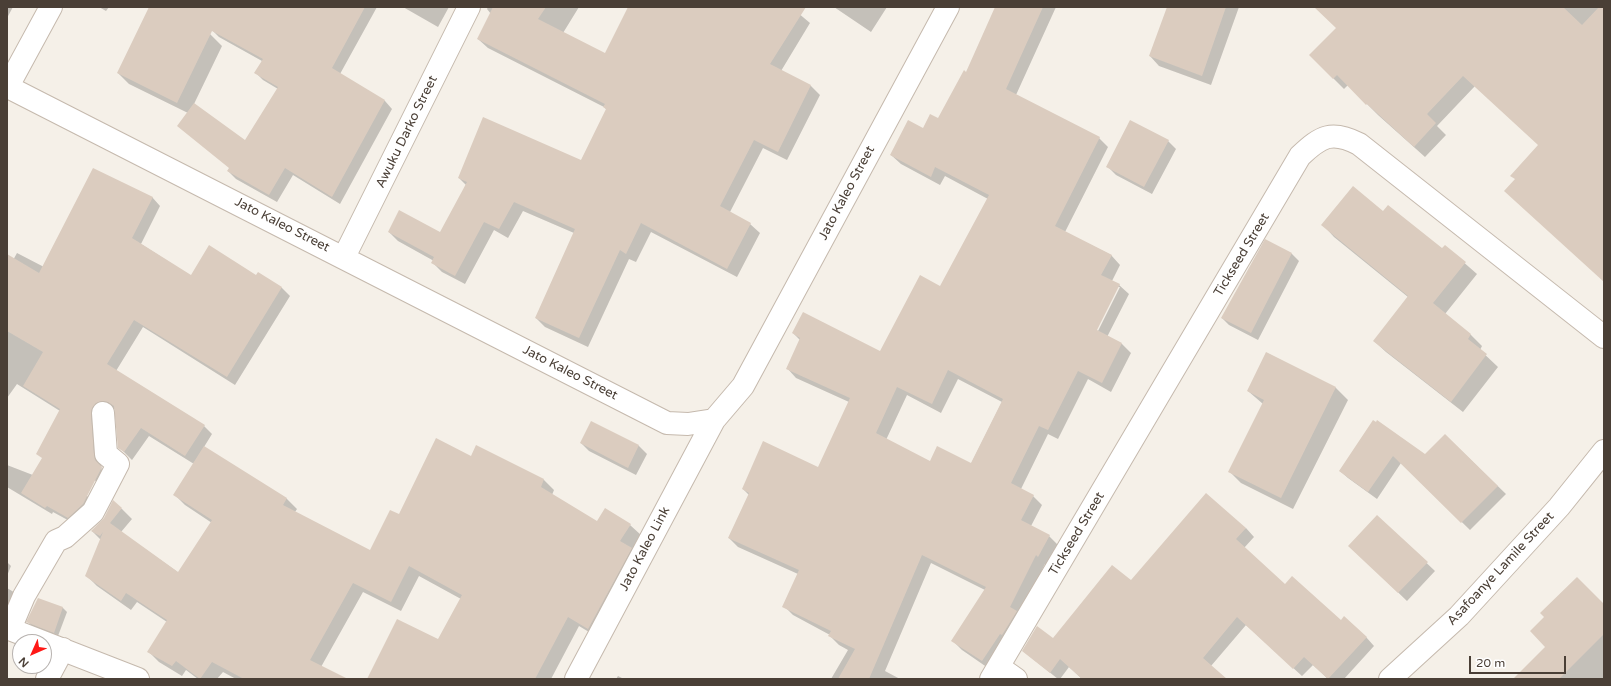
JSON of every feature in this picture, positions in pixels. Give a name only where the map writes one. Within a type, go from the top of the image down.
[{"type":"street","points":[[7,88],[51,7]]},
{"type":"street","name":"Awuku Darko Street","points":[[344,257],[469,7]]},
{"type":"street","name":"Jato Kaleo Street","points":[[7,88],[344,257],[667,422],[688,424],[714,420],[743,386],[948,7]]},
{"type":"street","name":"Tickseed Street","points":[[1002,675],[1300,156],[1313,143],[1328,137],[1343,136],[1359,144],[1604,337]]},
{"type":"street","points":[[103,413],[106,454],[118,464],[93,512],[65,537],[56,541],[24,596],[8,629],[138,679]]},
{"type":"street","name":"Jato Kaleo Link","points":[[576,679],[714,420]]},
{"type":"street","name":"Asafoanye Lamile Street","points":[[1390,679],[1458,616],[1559,507],[1604,451]]},
{"type":"street","points":[[47,679],[63,649]]},
{"type":"building","points":[[149,7],[365,7],[332,68],[385,100],[332,197],[285,168],[269,195],[227,171],[229,168],[177,126],[194,103],[245,140],[278,87],[254,73],[263,59],[212,31],[177,103],[117,73]]},
{"type":"building","points":[[493,7],[546,7],[538,19],[605,53],[628,7],[806,7],[770,64],[811,85],[778,152],[754,140],[720,206],[751,223],[727,269],[641,223],[626,254],[620,250],[579,338],[535,318],[575,229],[514,202],[499,229],[484,222],[455,276],[431,263],[434,257],[388,232],[399,210],[440,232],[467,182],[458,178],[483,117],[581,160],[606,109],[603,107],[605,104],[477,39]]},
{"type":"building","points":[[995,7],[1043,7],[1006,89],[1100,137],[1055,226],[1112,255],[1101,275],[1120,284],[1097,330],[1122,343],[1102,383],[1078,371],[1048,430],[1039,426],[1011,483],[1034,495],[1021,520],[1050,535],[1038,557],[1036,555],[1010,607],[1017,611],[1002,635],[1000,634],[982,661],[951,641],[986,587],[922,555],[869,679],[838,679],[855,649],[828,636],[831,631],[782,607],[799,570],[728,538],[749,493],[742,489],[763,441],[818,467],[850,398],[786,369],[800,338],[792,333],[803,312],[880,351],[920,275],[940,286],[989,195],[935,167],[931,177],[890,155],[908,120],[923,128],[930,114],[938,118],[964,70],[966,72]],"holes":[[[948,370],[1003,399],[971,463],[937,446],[930,461],[876,433],[897,387],[932,404]]]},
{"type":"building","points":[[1167,7],[1226,7],[1202,76],[1149,56]]},
{"type":"building","points":[[1314,7],[1563,7],[1582,25],[1599,7],[1604,7],[1604,282],[1504,191],[1515,179],[1510,176],[1538,145],[1463,76],[1427,114],[1436,123],[1414,147],[1367,104],[1366,105],[1337,75],[1333,79],[1309,55],[1336,28]]},
{"type":"building","points":[[1130,120],[1169,140],[1144,187],[1106,167]]},
{"type":"building","points":[[93,168],[153,197],[132,238],[191,275],[209,245],[256,275],[258,272],[282,287],[227,377],[134,320],[107,364],[205,425],[185,456],[141,428],[124,452],[118,448],[114,406],[108,402],[102,401],[96,403],[92,408],[91,414],[94,455],[95,460],[102,467],[83,504],[68,518],[47,506],[45,508],[21,493],[42,458],[36,454],[60,409],[23,386],[43,352],[7,331],[7,254],[39,273]]},
{"type":"building","points":[[1353,186],[1383,211],[1388,205],[1442,248],[1445,245],[1466,262],[1433,303],[1471,334],[1468,339],[1487,354],[1451,402],[1373,341],[1408,296],[1321,225]]},
{"type":"building","points":[[1265,239],[1292,253],[1251,333],[1221,318]]},
{"type":"building","points":[[1266,352],[1336,387],[1281,498],[1228,472],[1264,400],[1247,391]]},
{"type":"building","points":[[1373,420],[1376,422],[1377,420],[1425,454],[1445,434],[1498,486],[1461,523],[1393,456],[1368,492],[1339,471]]},
{"type":"building","points":[[591,421],[639,445],[628,468],[580,443]]},
{"type":"building","points":[[436,438],[471,456],[476,445],[544,479],[541,487],[597,521],[605,508],[631,524],[620,541],[632,548],[588,629],[568,617],[535,679],[367,679],[397,619],[438,639],[462,595],[409,566],[391,602],[353,583],[310,660],[348,679],[244,679],[212,662],[200,679],[176,661],[172,666],[147,652],[167,620],[126,593],[121,601],[85,576],[103,532],[100,536],[91,531],[104,518],[113,500],[122,508],[110,523],[178,572],[212,520],[173,495],[204,446],[287,498],[283,505],[370,550],[390,510],[399,514]]},
{"type":"building","points":[[1206,493],[1246,528],[1236,539],[1285,584],[1292,576],[1341,620],[1344,616],[1367,637],[1328,679],[1304,657],[1293,669],[1237,617],[1203,658],[1227,679],[1082,679],[1060,659],[1050,673],[1022,651],[1037,626],[1053,638],[1112,565],[1131,580]]},
{"type":"building","points":[[1377,515],[1428,562],[1398,593],[1348,546]]},
{"type":"building","points":[[1577,577],[1604,604],[1604,634],[1559,679],[1513,679],[1545,647],[1530,631],[1544,617],[1540,613]]},
{"type":"building","points":[[38,598],[63,607],[54,633],[26,622]]}]
